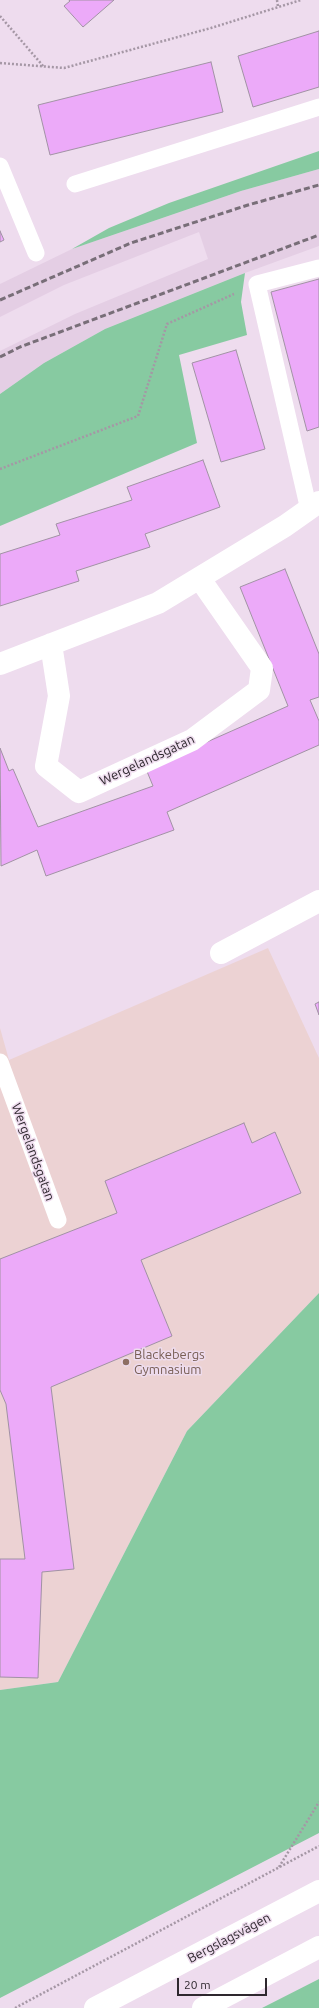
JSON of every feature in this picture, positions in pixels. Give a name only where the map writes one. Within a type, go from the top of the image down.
[{"type":"street","points":[[0,664],[158,603],[200,579],[314,506]]},
{"type":"street","name":"Wergelandsgatan","points":[[51,644],[59,696],[46,766],[79,792],[192,740],[259,690],[262,668],[200,579]]},
{"type":"street","points":[[221,953],[319,901]]},
{"type":"street","name":"Bergslagsvägen","points":[[96,2008],[319,1891]]},
{"type":"street","points":[[203,2008],[319,1947]]},
{"type":"lane","points":[[75,184],[319,107]]},
{"type":"lane","points":[[0,166],[36,253]]},
{"type":"lane","points":[[314,506],[257,284],[319,268]]},
{"type":"lane","name":"Wergelandsgatan","points":[[0,1062],[58,1220]]},
{"type":"path","points":[[277,0],[278,7]]},
{"type":"path","points":[[0,63],[64,68],[211,28],[301,0]]},
{"type":"path","points":[[0,16],[45,67]]},
{"type":"path","points":[[0,469],[138,416],[167,324],[257,284]]},
{"type":"path","points":[[279,1867],[319,1802]]},
{"type":"path","points":[[15,2008],[319,1846]]},
{"type":"shaded area","points":[[319,169],[319,246],[245,273],[105,329],[44,363],[0,394],[0,351],[75,314],[208,259],[199,232],[64,285],[0,317],[0,284],[72,249],[241,191]]},
{"type":"shaded area","name":"Blackebergs Gymnasium","points":[[268,948],[319,1058],[319,1293],[187,1431],[58,1682],[0,1690],[0,1028],[9,1060]]},
{"type":"green space","points":[[319,151],[319,169],[241,191],[72,249],[109,228],[169,203]]},
{"type":"green space","points":[[245,273],[241,302],[247,335],[179,355],[197,443],[0,526],[0,394],[44,363],[105,329]]},
{"type":"green space","points":[[319,1293],[319,1833],[0,1998],[0,1690],[58,1682],[187,1431]]},
{"type":"green space","points":[[319,1979],[319,2008],[262,2008]]},
{"type":"building","points":[[69,0],[114,0],[83,27],[64,6],[70,1]]},
{"type":"building","points":[[319,31],[319,87],[253,107],[238,56]]},
{"type":"building","points":[[211,62],[223,112],[50,155],[38,105]]},
{"type":"building","points":[[0,231],[4,240],[0,242]]},
{"type":"building","points":[[319,279],[319,427],[307,431],[271,292]]},
{"type":"building","points":[[236,350],[265,449],[221,462],[192,363]]},
{"type":"building","points":[[203,460],[220,507],[145,534],[150,547],[76,571],[79,581],[0,606],[0,554],[60,535],[56,524],[132,500],[127,487]]},
{"type":"building","points":[[285,569],[319,654],[319,697],[310,700],[319,721],[319,745],[167,812],[174,830],[46,876],[37,850],[1,866],[0,748],[9,771],[13,769],[38,827],[153,786],[146,769],[288,706],[240,587]]},
{"type":"building","points":[[319,1002],[319,1015],[315,1004]]},
{"type":"building","name":"Blackebergs Gymnasium","points":[[244,1123],[252,1143],[275,1132],[301,1193],[141,1260],[172,1336],[51,1387],[74,1569],[42,1572],[38,1678],[0,1677],[0,1559],[25,1559],[6,1404],[0,1390],[0,1259],[117,1213],[105,1181]]},
{"type":"railway","points":[[0,300],[131,243],[248,205],[319,185]]},
{"type":"railway","points":[[0,357],[20,347],[319,235]]},
{"type":"place","name":"Blackebergs Gymnasium","points":[[126,1362]]}]
